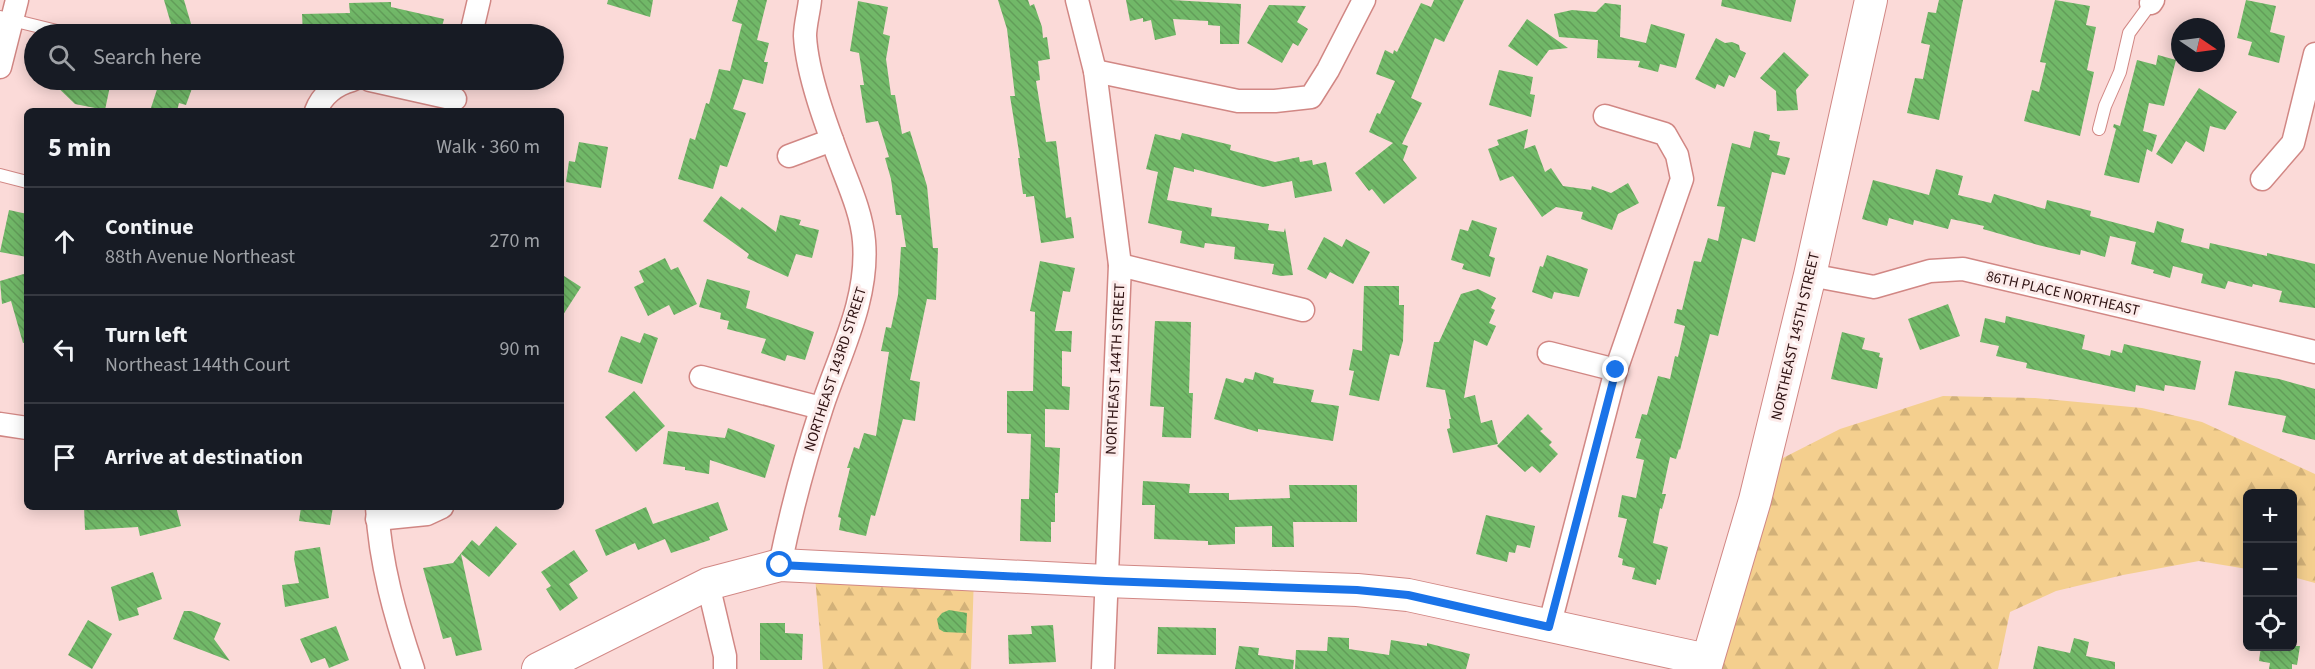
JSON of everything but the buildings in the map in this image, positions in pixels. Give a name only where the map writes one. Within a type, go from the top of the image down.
[{"type":"street","points":[[473,24],[479,0]]},
{"type":"street","name":"NORTHEAST 143RD STREET","points":[[780,565],[791,509],[822,408],[858,305],[865,271],[864,239],[851,190],[813,80],[805,35],[810,0]]},
{"type":"street","name":"NORTHEAST 144TH STREET","points":[[1077,0],[1095,71],[1120,265],[1103,669]]},
{"type":"street","points":[[1095,71],[1238,101],[1275,101],[1311,97],[1328,70],[1364,0]]},
{"type":"street","name":"NORTHEAST 145TH STREET","points":[[1706,665],[1755,500],[1810,275],[1871,0]]},
{"type":"street","points":[[0,67],[9,12]]},
{"type":"street","points":[[2262,179],[2293,143],[2315,54]]},
{"type":"street","points":[[317,108],[319,102],[331,90]]},
{"type":"street","points":[[420,90],[455,97]]},
{"type":"street","points":[[1549,627],[1616,370],[1682,179],[1677,155],[1665,134],[1605,116]]},
{"type":"street","points":[[789,156],[832,140]]},
{"type":"street","points":[[1120,265],[1303,310]]},
{"type":"street","name":"86TH PLACE NORTHEAST","points":[[1810,275],[1874,287],[1930,271],[1963,269],[2315,352]]},
{"type":"street","points":[[1549,353],[1616,370]]},
{"type":"street","points":[[701,377],[822,408]]},
{"type":"street","points":[[0,424],[24,428]]},
{"type":"street","points":[[413,669],[396,621],[384,569],[377,513],[428,514],[436,510]]},
{"type":"street","points":[[538,669],[708,584],[780,565],[1367,591],[1408,595],[1706,665]]},
{"type":"street","points":[[708,584],[725,656],[725,669]]},
{"type":"lane","points":[[2099,129],[2105,106],[2120,72],[2129,33],[2152,1]]},
{"type":"lane","points":[[9,12],[42,24]]},
{"type":"lane","points":[[0,175],[24,181]]},
{"type":"green space","points":[[1943,396],[2035,398],[2142,408],[2202,422],[2315,474],[2315,583],[2297,578],[2297,489],[2243,489],[2243,568],[2199,561],[2123,575],[2056,591],[2010,612],[1998,669],[1707,669],[1763,468],[1840,429]]},
{"type":"green space","points":[[814,565],[974,575],[971,669],[823,669]]},
{"type":"route","points":[[780,565],[1106,581],[1357,590],[1408,595],[1549,627],[1616,370]]}]
